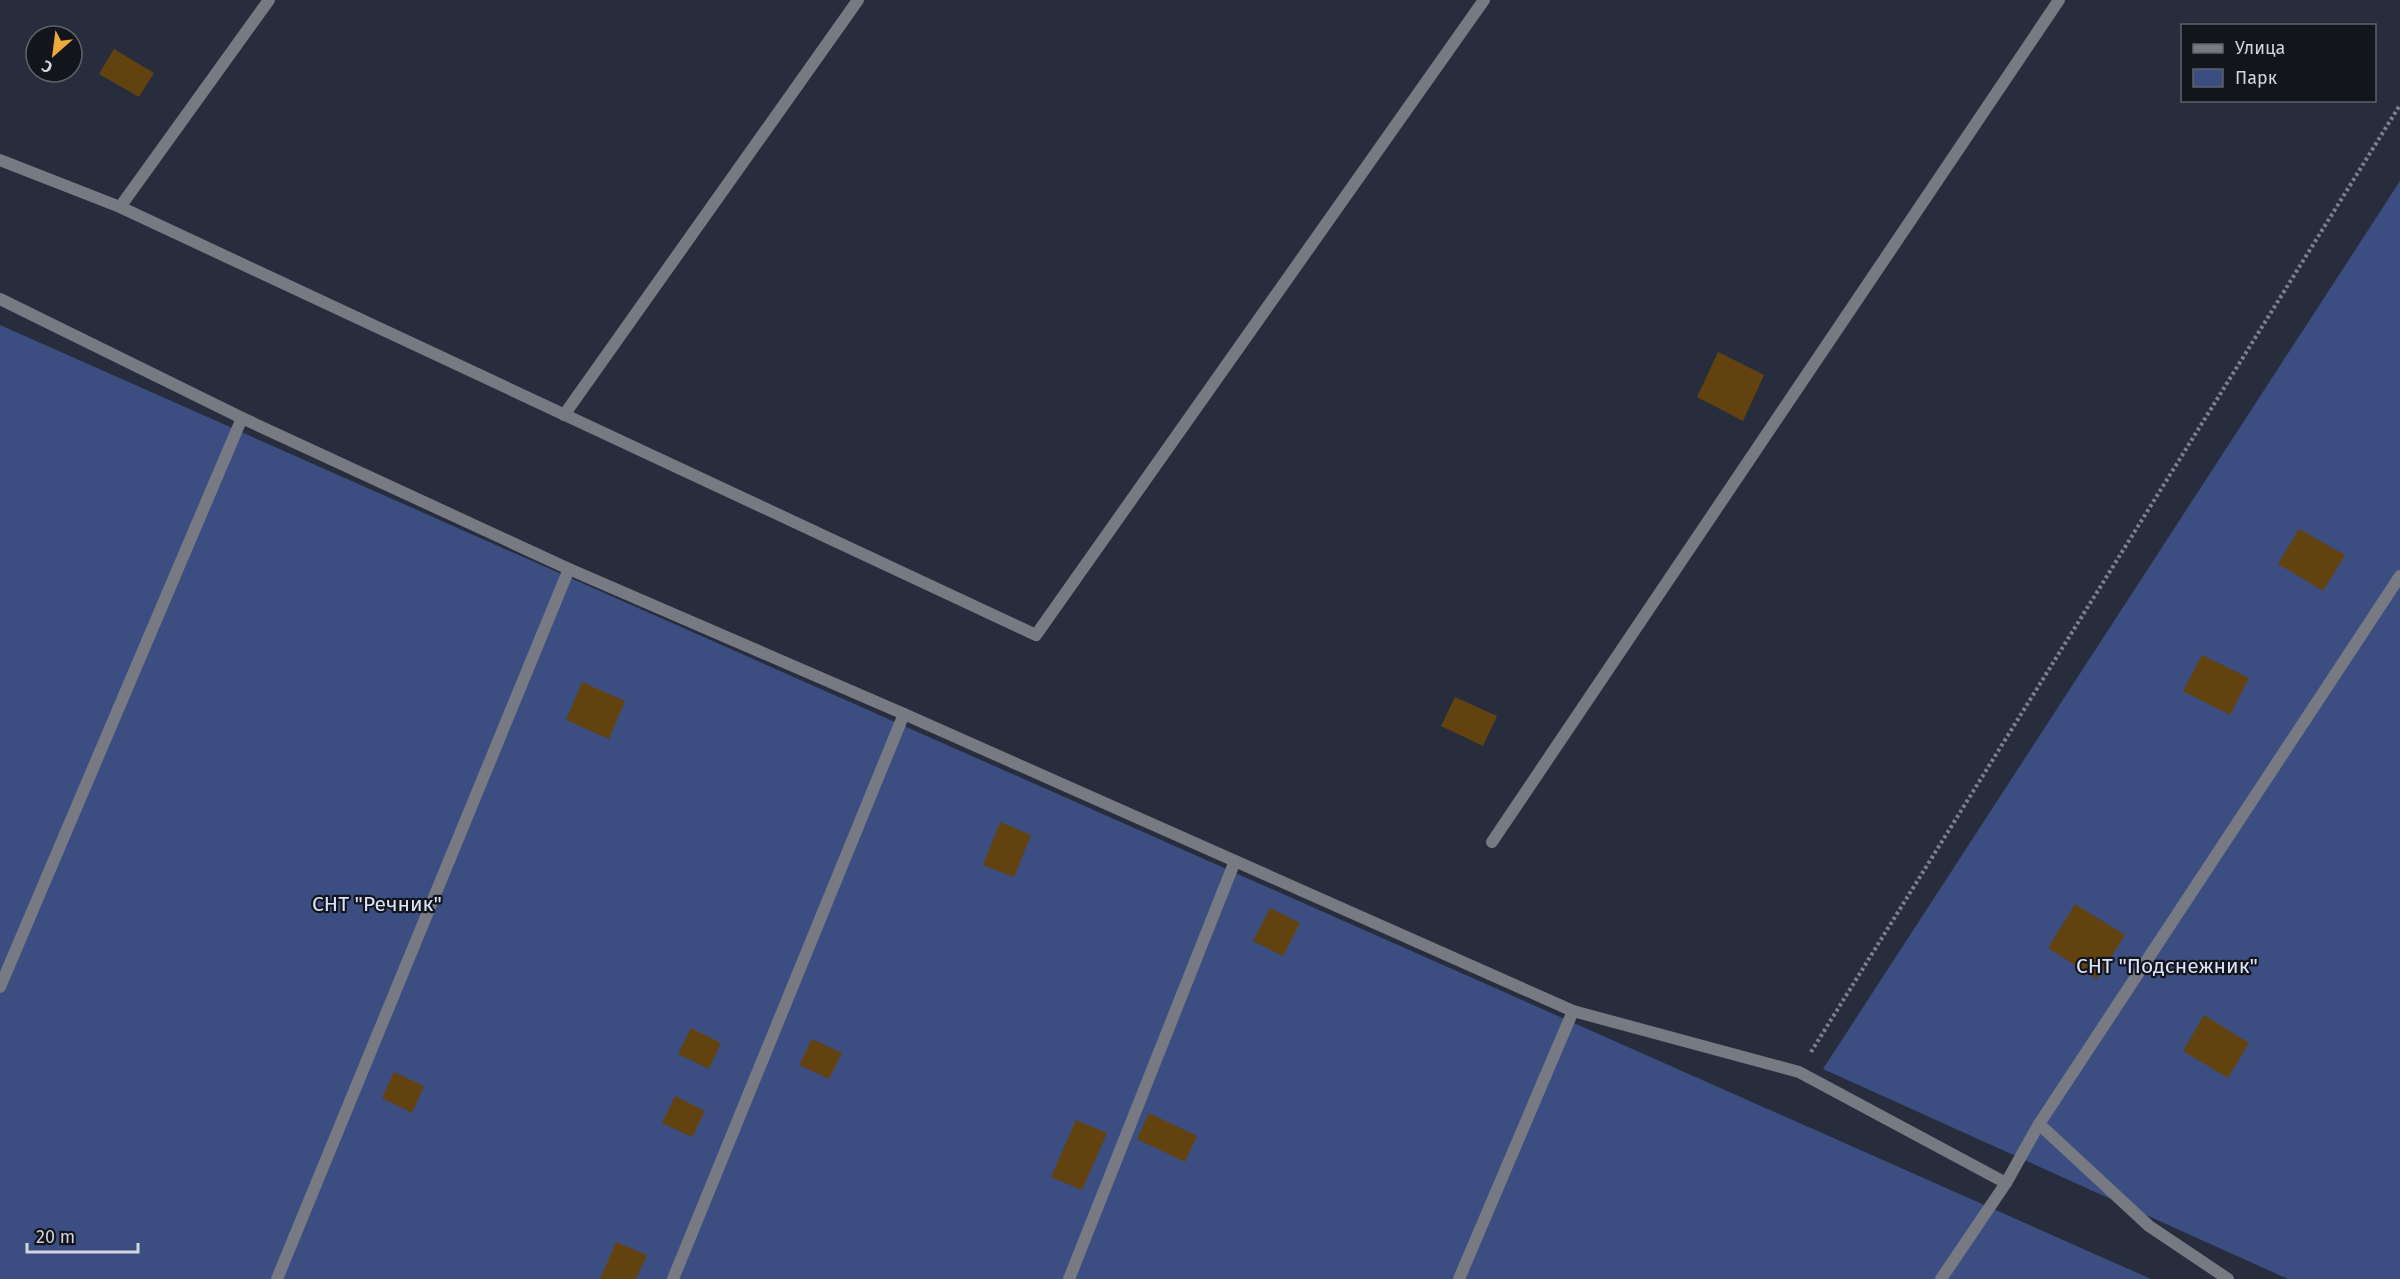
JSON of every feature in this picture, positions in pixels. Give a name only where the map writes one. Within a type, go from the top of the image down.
[{"type":"street","points":[[120,207],[269,0]]},
{"type":"street","points":[[564,415],[858,0]]},
{"type":"street","points":[[0,160],[120,207],[1036,635],[1484,0]]},
{"type":"street","points":[[1492,842],[2059,0]]},
{"type":"street","points":[[0,299],[242,418],[569,569],[904,714],[1573,1011],[1799,1072],[2006,1183]]},
{"type":"street","points":[[0,987],[242,418]]},
{"type":"street","points":[[277,1279],[569,569]]},
{"type":"street","points":[[1941,1279],[2006,1183],[2039,1124],[2400,576]]},
{"type":"street","points":[[673,1279],[904,714]]},
{"type":"street","points":[[1069,1279],[1236,861]]},
{"type":"street","points":[[1459,1279],[1573,1011]]},
{"type":"street","points":[[2039,1124],[2149,1226],[2228,1279]]},
{"type":"path","points":[[1799,1072],[2400,105]]},
{"type":"green space","name":"СНТ \"Подснежник\"","points":[[2400,181],[2400,1279],[2288,1279],[1823,1069]]},
{"type":"green space","name":"СНТ \"Речник\"","points":[[0,325],[2151,1279],[0,1279]]},
{"type":"building","points":[[114,49],[154,73],[139,97],[99,74]]},
{"type":"building","points":[[1718,352],[1764,375],[1743,421],[1697,397]]},
{"type":"building","points":[[2299,529],[2345,555],[2323,591],[2278,564]]},
{"type":"building","points":[[2202,655],[2249,678],[2230,715],[2183,691]]},
{"type":"building","points":[[582,682],[625,701],[609,739],[566,720]]},
{"type":"building","points":[[1455,697],[1497,716],[1483,746],[1441,726]]},
{"type":"building","points":[[1000,822],[1031,835],[1014,877],[983,865]]},
{"type":"building","points":[[2075,904],[2125,935],[2097,979],[2048,948]]},
{"type":"building","points":[[1270,908],[1300,923],[1283,956],[1253,941]]},
{"type":"building","points":[[2204,1015],[2249,1043],[2228,1078],[2183,1051]]},
{"type":"building","points":[[691,1028],[721,1043],[709,1069],[678,1054]]},
{"type":"building","points":[[812,1039],[842,1053],[829,1079],[799,1065]]},
{"type":"building","points":[[394,1072],[424,1086],[412,1113],[382,1098]]},
{"type":"building","points":[[675,1096],[705,1111],[692,1137],[662,1123]]},
{"type":"building","points":[[1149,1113],[1197,1136],[1185,1162],[1137,1139]]},
{"type":"building","points":[[1076,1120],[1107,1133],[1082,1190],[1051,1177]]},
{"type":"building","points":[[616,1242],[647,1255],[636,1279],[600,1279]]}]
